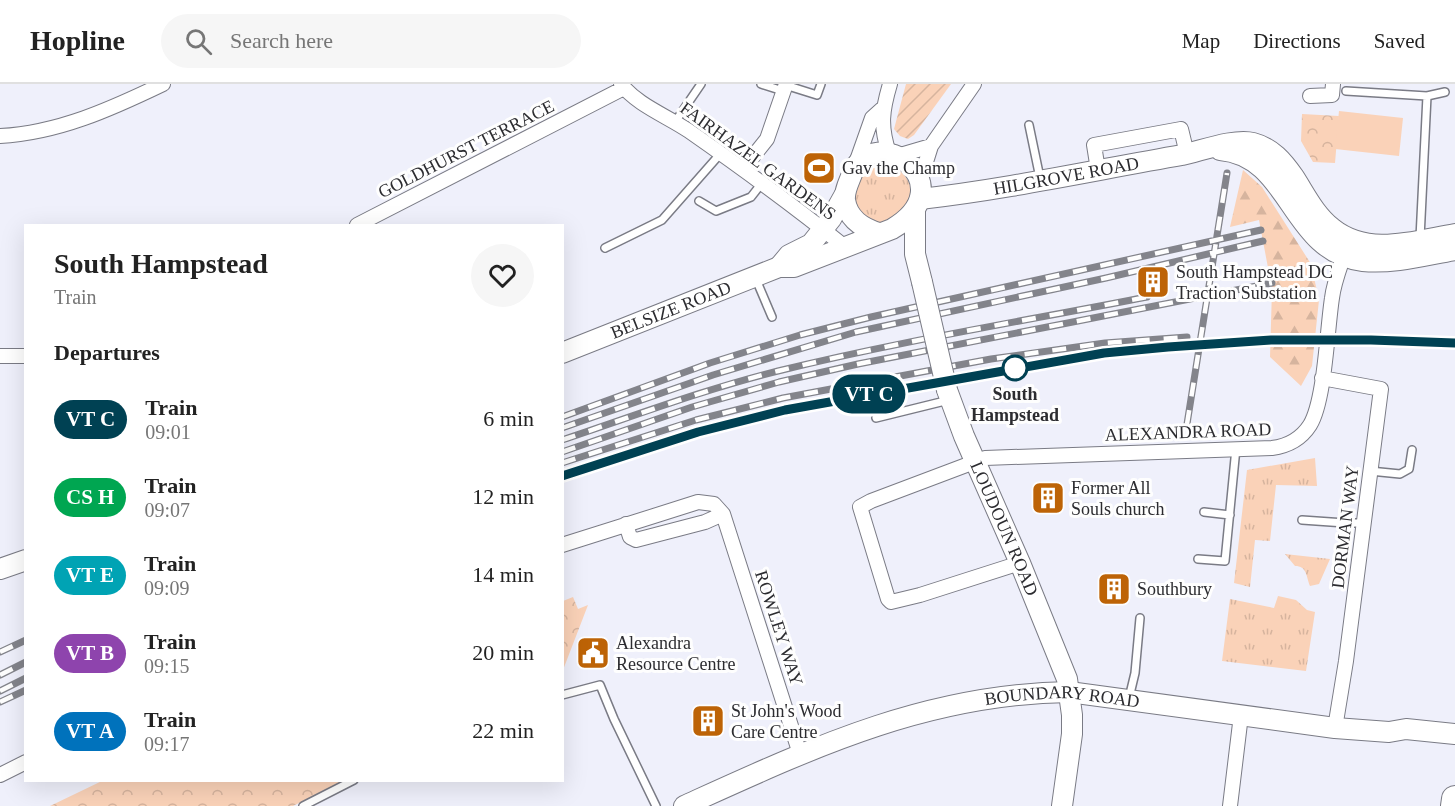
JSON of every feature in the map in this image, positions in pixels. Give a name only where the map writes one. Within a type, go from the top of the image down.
[{"type":"highway","points":[[1454,806],[1455,799]]},
{"type":"street","points":[[0,136],[50,130],[121,104],[163,84]]},
{"type":"street","points":[[890,84],[882,109],[883,133],[893,154],[907,160],[914,168],[918,197]]},
{"type":"street","points":[[882,109],[872,118],[867,128],[845,194],[847,208],[855,220],[866,229],[886,231],[905,222],[918,197],[931,146],[974,84]]},
{"type":"street","points":[[1310,96],[1332,95],[1334,84]]},
{"type":"street","name":"FAIRHAZEL GARDENS","points":[[622,86],[639,100],[721,153],[845,247]]},
{"type":"street","name":"GOLDHURST TERRACE","points":[[376,221],[622,86]]},
{"type":"street","points":[[743,169],[767,140],[785,87]]},
{"type":"street","points":[[854,168],[869,155],[893,154],[931,146]]},
{"type":"street","name":"HILGROVE ROAD","points":[[918,197],[1041,180],[1211,149],[1232,151],[1254,160],[1271,176],[1316,239],[1330,250],[1347,247],[1362,261],[1380,261],[1455,234]]},
{"type":"street","name":"BELSIZE ROAD","points":[[780,267],[789,255],[811,244],[824,230],[845,194]]},
{"type":"street","name":"LOUDOUN ROAD","points":[[918,197],[915,254],[948,395],[1062,662],[1069,692],[1072,734],[1062,806]]},
{"type":"street","name":"LOUDOUN ROAD","points":[[886,231],[906,240],[915,254]]},
{"type":"street","name":"BELSIZE ROAD","points":[[564,352],[780,267],[794,267],[886,231]]},
{"type":"street","name":"ALEXANDRA ROAD","points":[[1020,562],[894,603],[888,599],[860,507],[870,501],[986,458],[1283,446],[1298,438],[1310,425],[1316,409],[1333,288],[1347,247]]},
{"type":"street","name":"HILGROVE ROAD","points":[[1420,248],[1455,250]]},
{"type":"street","points":[[0,356],[24,356]]},
{"type":"street","name":"DORMAN WAY","points":[[1322,378],[1381,389],[1346,661],[1335,728]]},
{"type":"street","points":[[564,544],[597,533],[626,524],[698,502],[714,504],[723,514],[705,522],[636,540],[630,537],[626,524]]},
{"type":"street","name":"ROWLEY WAY","points":[[723,514],[800,754]]},
{"type":"street","points":[[0,569],[24,561]]},
{"type":"street","name":"BOUNDARY ROAD","points":[[684,806],[800,754],[872,726],[953,704],[1010,696],[1069,692],[1335,728],[1389,732],[1406,729],[1455,734]]},
{"type":"street","points":[[1230,806],[1241,715]]},
{"type":"street","points":[[0,775],[24,763]]},
{"type":"lane","points":[[675,122],[701,84]]},
{"type":"lane","points":[[761,84],[817,95],[821,84]]},
{"type":"lane","points":[[1346,92],[1427,96],[1445,92]]},
{"type":"lane","points":[[1420,248],[1427,96]]},
{"type":"lane","points":[[1029,125],[1041,180]]},
{"type":"lane","points":[[605,248],[662,220],[721,153]]},
{"type":"lane","points":[[699,201],[716,211],[751,196],[762,183]]},
{"type":"lane","points":[[755,277],[772,317]]},
{"type":"lane","points":[[876,418],[948,395]]},
{"type":"lane","points":[[1198,559],[1225,561],[1236,448]]},
{"type":"lane","points":[[1370,471],[1400,474],[1409,470],[1412,450]]},
{"type":"lane","points":[[1204,512],[1230,514]]},
{"type":"lane","points":[[1302,520],[1363,523]]},
{"type":"lane","points":[[1129,700],[1135,673],[1140,618]]},
{"type":"lane","points":[[564,694],[600,685],[618,729],[656,806]]},
{"type":"lane","points":[[303,806],[350,782]]},
{"type":"green space","points":[[906,84],[951,84],[914,135],[908,139],[900,136],[894,129]]},
{"type":"green space","points":[[1339,111],[1403,118],[1399,156],[1335,149]]},
{"type":"green space","points":[[1302,114],[1339,116],[1335,163],[1313,162],[1301,141]]},
{"type":"green space","points":[[879,165],[900,171],[912,190],[904,212],[879,225],[862,218],[854,200],[864,173]]},
{"type":"green space","points":[[1243,170],[1262,187],[1311,264],[1319,300],[1312,366],[1301,386],[1270,357],[1272,289],[1259,220],[1230,227]]},
{"type":"green space","points":[[1315,458],[1317,486],[1276,485],[1270,541],[1255,540],[1250,587],[1234,583],[1247,470]]},
{"type":"green space","points":[[1285,554],[1330,559],[1319,584],[1310,586],[1304,570],[1295,566]]},
{"type":"green space","points":[[1278,596],[1296,600],[1307,610],[1315,612],[1306,671],[1222,661],[1230,599],[1274,608]]},
{"type":"green space","points":[[573,597],[578,609],[588,605],[564,667],[564,601]]},
{"type":"green space","points":[[100,782],[340,782],[293,806],[50,806]]},
{"type":"railway","points":[[1187,424],[1227,173]]},
{"type":"railway","points":[[564,416],[710,363],[800,335],[1261,230]]},
{"type":"railway","points":[[564,427],[713,375],[856,332],[1106,278],[1263,241]]},
{"type":"railway","points":[[564,451],[692,407],[779,382],[858,364],[1272,283]]},
{"type":"railway","points":[[564,439],[697,394],[778,371],[916,341],[1147,297]]},
{"type":"railway","points":[[564,462],[696,420],[783,398],[991,359],[1105,343],[1187,337]]},
{"type":"railway","points":[[564,475],[698,432],[785,409],[1104,353],[1271,340]]},
{"type":"railway","points":[[0,652],[24,641]]},
{"type":"railway","points":[[0,675],[24,663]]},
{"type":"railway","points":[[0,691],[24,679]]},
{"type":"railway","points":[[0,702],[24,691]]},
{"type":"train","points":[[564,475],[698,432],[785,410],[1104,353],[1271,340],[1455,343]]},
{"type":"place","name":"Gav the Champ","points":[[819,168]]},
{"type":"place","name":"South Hampstead DC Traction Substation","points":[[1153,282]]},
{"type":"place","name":"South Hampstead","points":[[1015,368]]},
{"type":"place","name":"Former All Souls church","points":[[1048,498]]},
{"type":"place","name":"Southbury","points":[[1114,589]]},
{"type":"place","name":"Alexandra Resource Centre","points":[[593,653]]},
{"type":"place","name":"St John's Wood Care Centre","points":[[708,721]]}]
